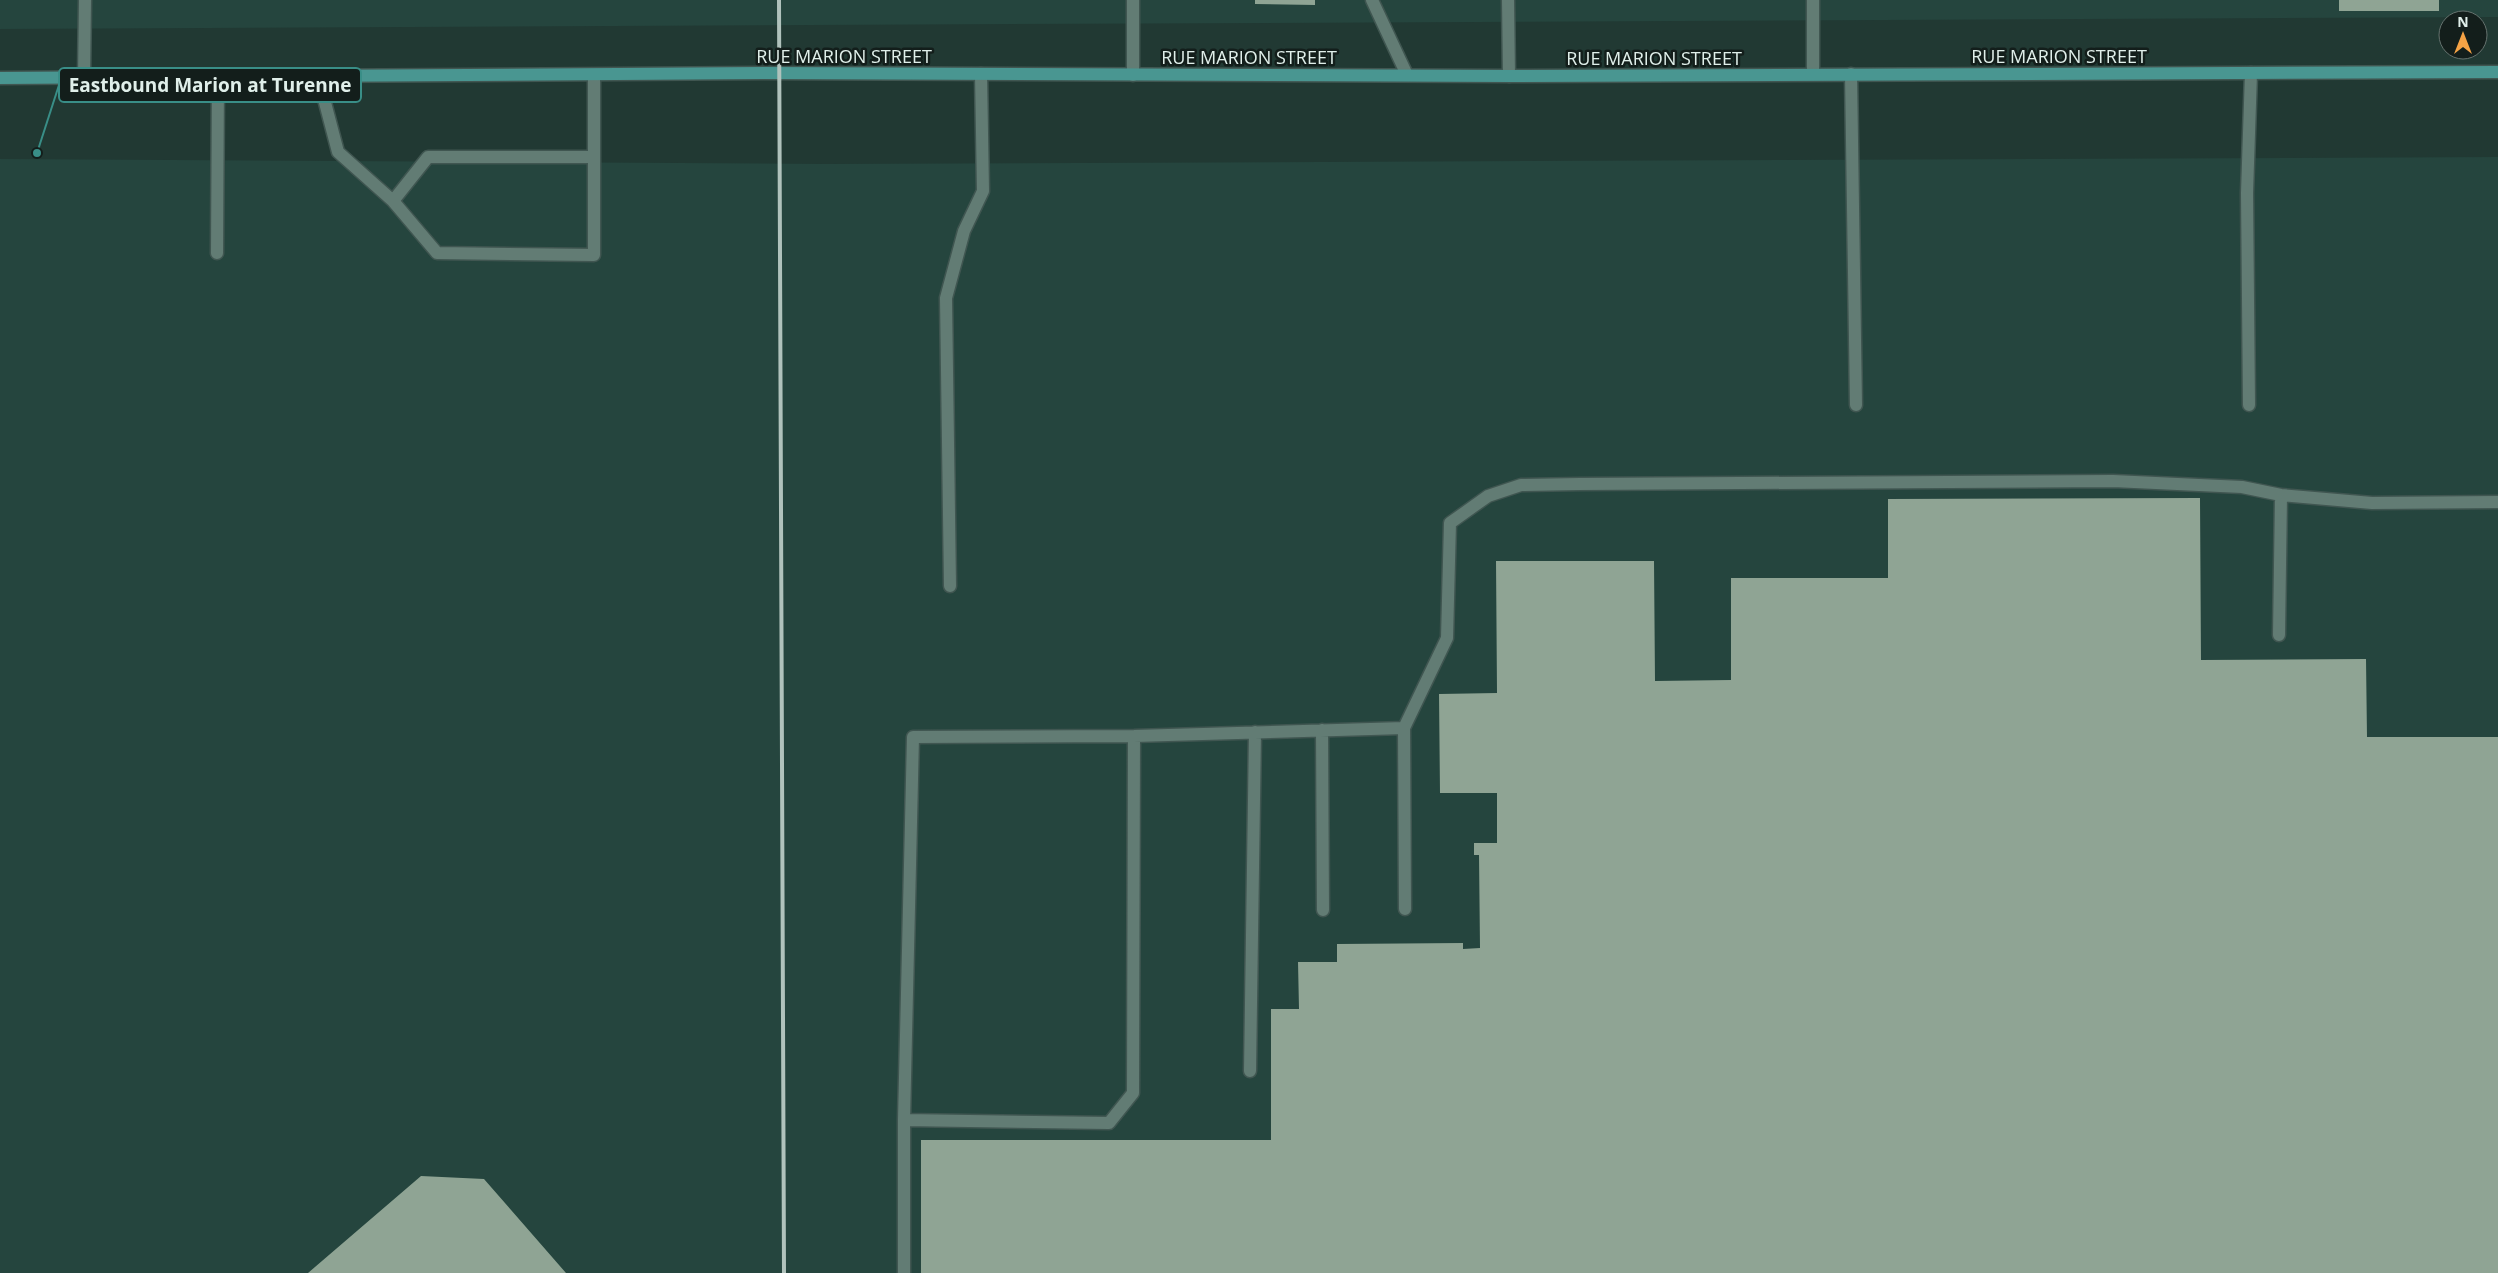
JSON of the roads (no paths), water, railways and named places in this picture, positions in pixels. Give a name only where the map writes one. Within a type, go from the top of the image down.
[{"type":"main road","name":"RUE MARION STREET","points":[[0,78],[981,74],[1509,76],[2498,72]]},
{"type":"street","points":[[84,78],[85,0]]},
{"type":"street","points":[[1132,0],[1133,75]]},
{"type":"street","points":[[1372,0],[1408,75]]},
{"type":"street","points":[[1508,0],[1509,76]]},
{"type":"street","points":[[1812,0],[1812,74]]},
{"type":"street","points":[[2248,404],[2247,193],[2251,72]]},
{"type":"street","points":[[950,586],[946,298],[964,231],[983,191],[981,74]]},
{"type":"street","points":[[1851,74],[1856,405]]},
{"type":"street","points":[[318,76],[338,152],[393,202],[437,254],[594,255],[594,75]]},
{"type":"street","points":[[217,254],[218,77]]},
{"type":"street","points":[[393,202],[428,157],[594,157]]},
{"type":"street","points":[[1405,909],[1404,728],[1448,638],[1450,524],[1488,496],[1521,485],[2113,481],[2242,487],[2281,495],[2372,503],[2498,502]]},
{"type":"street","points":[[2279,635],[2281,495]]},
{"type":"street","points":[[904,1273],[904,1120],[914,737],[1134,736],[1404,728]]},
{"type":"street","points":[[1322,730],[1323,910]]},
{"type":"street","points":[[1250,1071],[1255,732]]},
{"type":"street","points":[[904,1120],[1109,1123],[1133,1093],[1134,736]]},
{"type":"railway","points":[[779,0],[784,1273]]},
{"type":"place","name":"Eastbound Marion at Turenne","points":[[37,153]]}]
